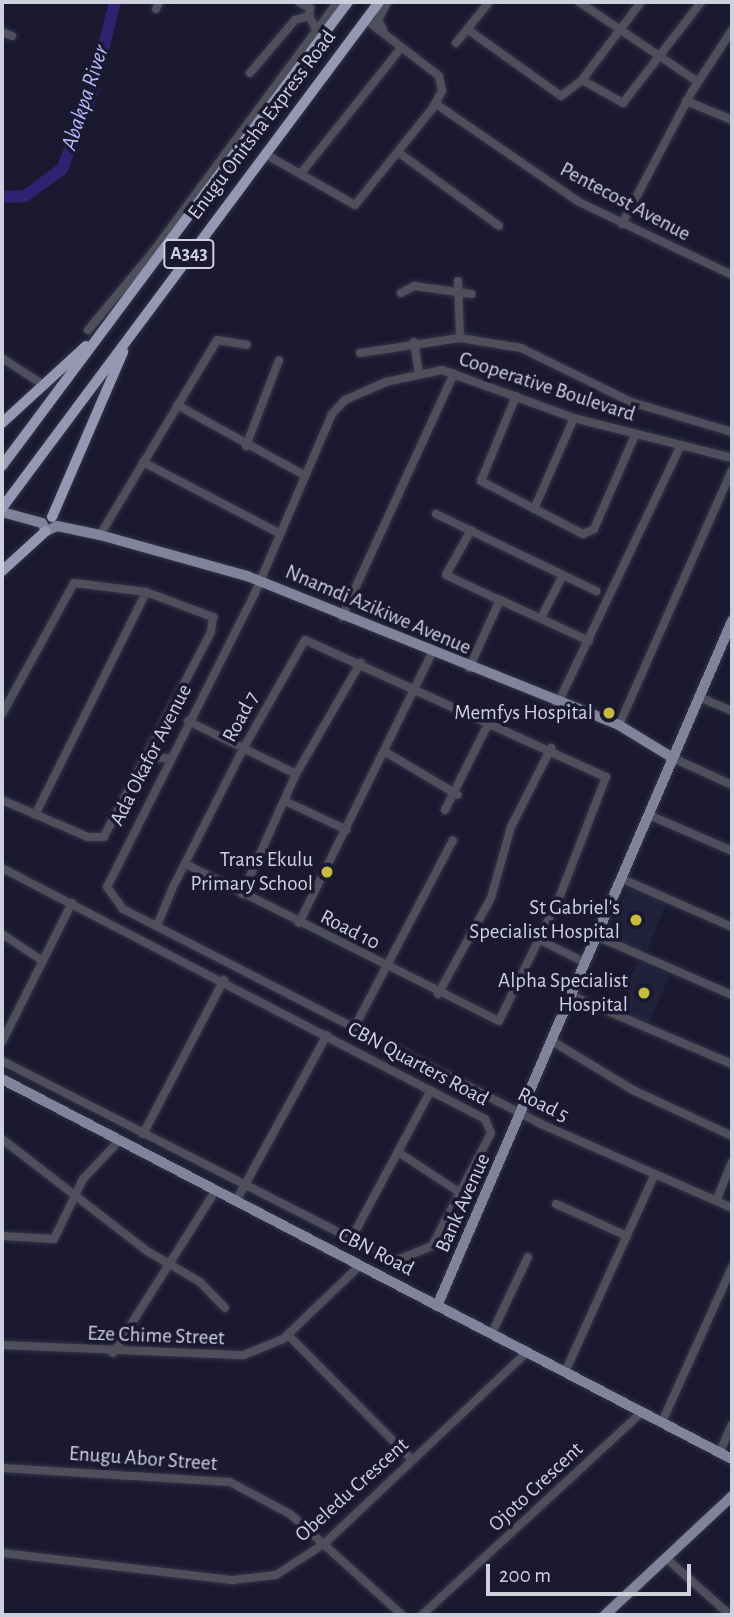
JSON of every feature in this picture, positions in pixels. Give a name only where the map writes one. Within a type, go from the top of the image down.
[{"type":"highway","name":"Enugu Onitsha Express Road","points":[[2,466],[348,2]]},
{"type":"highway","name":"Enugu Onitsha Express Road","points":[[2,510],[141,317],[379,2]]},
{"type":"highway","points":[[2,571],[49,524],[141,317]]},
{"type":"highway","points":[[2,423],[102,334]]},
{"type":"main road","name":"Nnamdi Azikiwe Avenue","points":[[2,510],[260,581],[557,705],[619,725],[673,758]]},
{"type":"main road","name":"Bank Avenue","points":[[437,1306],[523,1115],[582,961],[649,815],[699,696],[728,641],[732,621]]},
{"type":"main road","name":"CBN Road","points":[[2,1079],[732,1459]]},
{"type":"main road","points":[[604,1615],[732,1496]]},
{"type":"street","points":[[299,2],[310,8],[309,16],[317,31]]},
{"type":"street","points":[[88,330],[153,252],[337,2]]},
{"type":"street","points":[[386,35],[378,20],[387,2]]},
{"type":"street","points":[[456,43],[489,2]]},
{"type":"street","points":[[579,2],[618,32],[698,82]]},
{"type":"street","points":[[467,29],[557,95],[568,95],[641,2]]},
{"type":"street","points":[[582,80],[620,104],[701,2]]},
{"type":"street","points":[[250,73],[289,24],[309,16]]},
{"type":"street","points":[[265,154],[302,172],[355,205],[436,104],[441,80],[365,19]]},
{"type":"street","points":[[622,224],[686,101],[732,30]]},
{"type":"street","points":[[2,32],[12,36]]},
{"type":"street","points":[[302,172],[401,48]]},
{"type":"street","points":[[686,101],[732,120]]},
{"type":"street","name":"Pentecost Avenue","points":[[436,104],[622,224],[732,275]]},
{"type":"street","points":[[398,152],[499,226]]},
{"type":"street","points":[[458,281],[460,338]]},
{"type":"street","points":[[401,293],[414,286],[471,294]]},
{"type":"street","points":[[360,354],[414,342],[460,338],[520,348],[631,402],[732,432]]},
{"type":"street","points":[[100,535],[217,340],[247,345]]},
{"type":"street","points":[[414,342],[419,373]]},
{"type":"street","points":[[2,358],[45,386]]},
{"type":"street","points":[[246,446],[279,360]]},
{"type":"street","name":"Cooperative Boulevard","points":[[260,581],[304,475],[345,400],[419,373],[454,373],[574,418],[732,458]]},
{"type":"street","points":[[342,617],[454,373]]},
{"type":"street","points":[[516,396],[480,478],[534,509],[589,534],[635,435]]},
{"type":"street","points":[[177,405],[246,446],[304,475]]},
{"type":"street","points":[[534,509],[574,418]]},
{"type":"street","points":[[557,705],[681,445]]},
{"type":"street","points":[[143,462],[279,533]]},
{"type":"street","points":[[619,725],[732,470]]},
{"type":"street","points":[[436,514],[596,590]]},
{"type":"street","points":[[471,530],[446,575],[589,641]]},
{"type":"street","points":[[541,618],[563,575]]},
{"type":"street","name":"Ada Okafor Avenue","points":[[157,926],[123,909],[107,887],[167,758],[260,581]]},
{"type":"street","points":[[2,714],[68,587],[94,583],[146,592],[207,613],[214,624],[101,839],[2,800]]},
{"type":"street","points":[[35,815],[146,592]]},
{"type":"street","points":[[469,668],[499,600]]},
{"type":"street","name":"Road 7","points":[[157,926],[243,749],[301,642],[317,642],[551,748],[606,777],[540,940]]},
{"type":"street","points":[[299,923],[387,753],[419,688],[432,653]]},
{"type":"street","points":[[242,894],[295,779],[361,662]]},
{"type":"street","points":[[699,696],[732,712]]},
{"type":"street","points":[[445,810],[458,795],[491,720]]},
{"type":"street","points":[[188,721],[295,779]]},
{"type":"street","points":[[438,994],[491,898],[511,827],[551,748]]},
{"type":"street","points":[[387,753],[458,795]]},
{"type":"street","points":[[143,758],[167,758]]},
{"type":"street","points":[[673,758],[732,785]]},
{"type":"street","points":[[285,802],[347,830]]},
{"type":"street","points":[[649,815],[732,851]]},
{"type":"street","points":[[354,1028],[453,839]]},
{"type":"street","name":"Road 10","points":[[186,864],[387,969],[499,1021],[540,940]]},
{"type":"street","name":"CBN Quarters Road","points":[[2,868],[224,979],[431,1090],[490,1126],[461,1194],[421,1255],[395,1261],[350,1241],[2,1061]]},
{"type":"street","points":[[620,878],[732,927]]},
{"type":"street","points":[[2,1042],[72,903]]},
{"type":"street","name":"Road 5","points":[[157,926],[523,1115],[732,1208]]},
{"type":"street","points":[[2,934],[43,961]]},
{"type":"street","points":[[594,935],[732,995]]},
{"type":"street","points":[[540,940],[582,961]]},
{"type":"street","points":[[143,1134],[224,979]]},
{"type":"street","points":[[570,995],[732,1064]]},
{"type":"street","points":[[236,1201],[327,1035]]},
{"type":"street","points":[[552,1041],[633,1090],[732,1136]]},
{"type":"street","points":[[350,1241],[431,1090]]},
{"type":"street","points":[[2,1139],[170,1264],[200,1282],[225,1308]]},
{"type":"street","points":[[2,1236],[54,1239],[75,1194],[120,1140]]},
{"type":"street","points":[[398,1152],[461,1194]]},
{"type":"street","points":[[716,1202],[732,1162]]},
{"type":"street","points":[[565,1372],[654,1175]]},
{"type":"street","points":[[113,1353],[216,1190]]},
{"type":"street","points":[[556,1204],[627,1236]]},
{"type":"street","points":[[492,1334],[528,1257]]},
{"type":"street","name":"Eze Chime Street","points":[[2,1345],[113,1353],[234,1357],[288,1335],[359,1266]]},
{"type":"street","points":[[662,1422],[732,1267]]},
{"type":"street","points":[[288,1335],[412,1460]]},
{"type":"street","name":"Obeledu Crescent","points":[[2,1553],[247,1580],[284,1571],[325,1543],[527,1352]]},
{"type":"street","name":"Ojoto Crescent","points":[[422,1615],[642,1412]]},
{"type":"street","points":[[720,1452],[732,1424]]},
{"type":"street","name":"Enugu Abor Street","points":[[2,1468],[230,1482],[272,1502],[325,1543],[402,1615]]},
{"type":"street","points":[[666,1558],[730,1615]]},
{"type":"shaded area","name":"St Gabriel's Specialist Hospital","points":[[627,888],[666,904],[647,951],[608,935]]},
{"type":"shaded area","name":"Alpha Specialist Hospital","points":[[638,961],[670,975],[648,1025],[616,1011]]},
{"type":"waterway","name":"Abakpa River","points":[[2,197],[25,196],[62,169],[92,93],[115,2]]},
{"type":"place","name":"Memfys Hospital","points":[[609,713]]},
{"type":"place","name":"Trans Ekulu Primary School","points":[[327,872]]},
{"type":"place","name":"St Gabriel's Specialist Hospital","points":[[636,920]]},
{"type":"place","name":"Alpha Specialist Hospital","points":[[644,993]]}]
